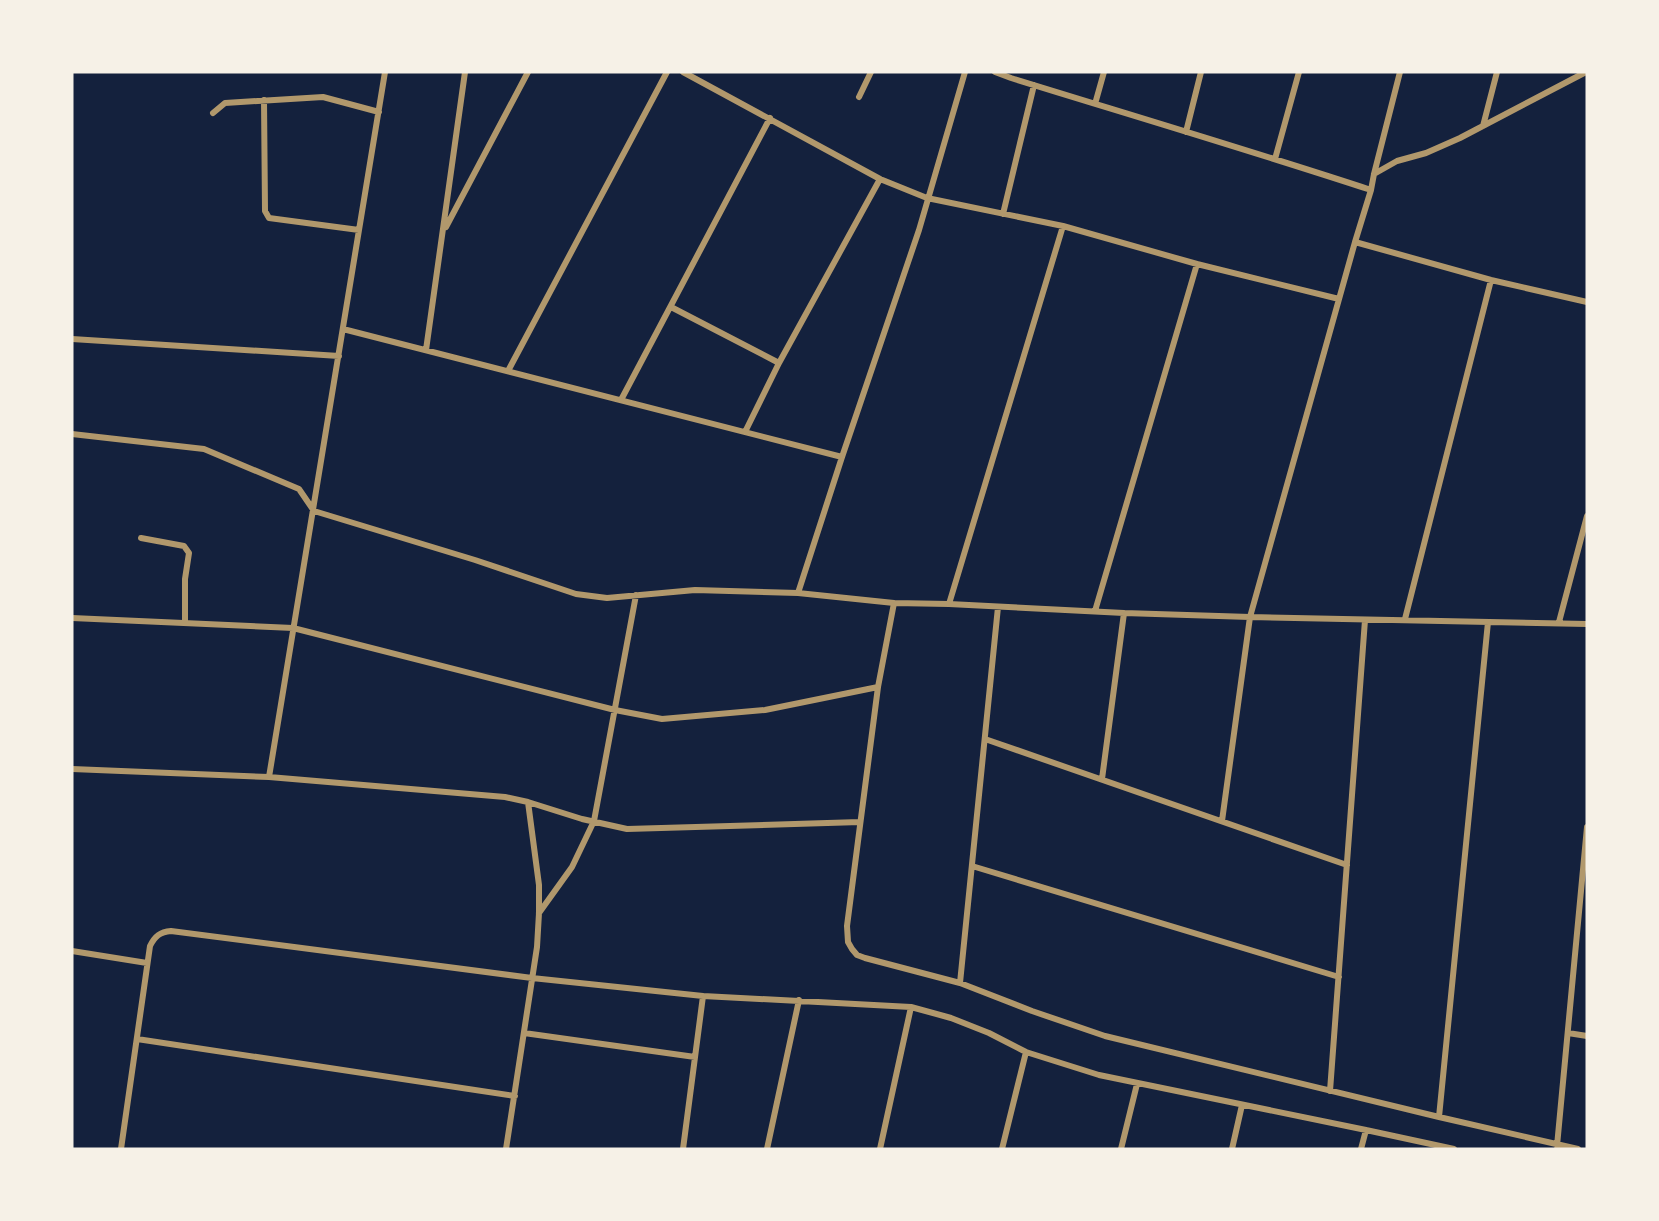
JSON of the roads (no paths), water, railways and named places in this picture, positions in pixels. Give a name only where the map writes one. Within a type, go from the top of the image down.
[{"type":"street","points":[[269,777],[385,72]]},
{"type":"street","points":[[426,350],[465,72]]},
{"type":"street","points":[[444,232],[528,72]]},
{"type":"street","points":[[508,371],[667,72]]},
{"type":"street","points":[[683,72],[880,179],[927,198],[1063,226],[1197,264],[1339,299]]},
{"type":"street","points":[[859,97],[871,72]]},
{"type":"street","points":[[798,593],[919,230],[965,72]]},
{"type":"street","points":[[995,72],[1012,75],[1034,85],[1371,190]]},
{"type":"street","points":[[1095,104],[1104,72]]},
{"type":"street","points":[[1186,132],[1201,72]]},
{"type":"street","points":[[1275,159],[1299,72]]},
{"type":"street","points":[[1222,821],[1250,617],[1371,190],[1400,72]]},
{"type":"street","points":[[1483,126],[1497,72]]},
{"type":"street","points":[[1374,174],[1483,126],[1586,72]]},
{"type":"street","points":[[1003,214],[1034,85]]},
{"type":"street","points":[[214,113],[225,103],[324,97],[379,112]]},
{"type":"street","points":[[264,100],[265,211],[269,218],[359,230]]},
{"type":"street","points":[[621,400],[771,118]]},
{"type":"street","points":[[744,432],[880,179]]},
{"type":"street","points":[[949,604],[1063,226]]},
{"type":"street","points":[[1355,242],[1491,280],[1587,302]]},
{"type":"street","points":[[1095,611],[1197,264]]},
{"type":"street","points":[[1405,619],[1491,280]]},
{"type":"street","points":[[671,307],[779,363]]},
{"type":"street","points":[[343,329],[842,457]]},
{"type":"street","points":[[72,339],[339,356]]},
{"type":"street","points":[[72,434],[204,449],[299,489],[314,511],[576,594],[607,598],[695,590],[798,593],[894,603],[1124,613],[1587,624]]},
{"type":"street","points":[[1559,622],[1587,516]]},
{"type":"street","points":[[141,538],[184,546],[189,553],[185,579],[185,623]]},
{"type":"street","points":[[539,914],[572,866],[594,821],[636,595]]},
{"type":"street","points":[[894,603],[878,687],[846,934],[857,955],[960,983],[1105,1036],[1439,1118],[1578,1149]]},
{"type":"street","points":[[960,983],[998,607]]},
{"type":"street","points":[[1102,779],[1124,613]]},
{"type":"street","points":[[72,618],[293,628],[662,719],[765,710],[878,687]]},
{"type":"street","points":[[1330,1091],[1365,620]]},
{"type":"street","points":[[1439,1118],[1488,622]]},
{"type":"street","points":[[985,739],[1347,865]]},
{"type":"street","points":[[72,769],[269,777],[506,797],[617,828],[637,830],[860,822]]},
{"type":"street","points":[[506,1149],[539,914],[539,885],[528,802]]},
{"type":"street","points":[[1557,1146],[1587,827]]},
{"type":"street","points":[[972,866],[1339,977]]},
{"type":"street","points":[[1578,920],[1587,922]]},
{"type":"street","points":[[121,1149],[150,946],[160,933],[171,931],[532,978],[703,996],[911,1007],[951,1018],[1026,1052],[1099,1075],[1454,1149]]},
{"type":"street","points":[[72,951],[147,963]]},
{"type":"street","points":[[683,1149],[703,996]]},
{"type":"street","points":[[767,1149],[799,1000]]},
{"type":"street","points":[[880,1149],[911,1007]]},
{"type":"street","points":[[524,1033],[695,1056]]},
{"type":"street","points":[[1568,1033],[1587,1036]]},
{"type":"street","points":[[137,1039],[514,1096]]},
{"type":"street","points":[[1002,1149],[1026,1052]]},
{"type":"street","points":[[1121,1149],[1137,1084]]},
{"type":"street","points":[[1232,1149],[1242,1105]]},
{"type":"street","points":[[1361,1149],[1366,1130]]}]
